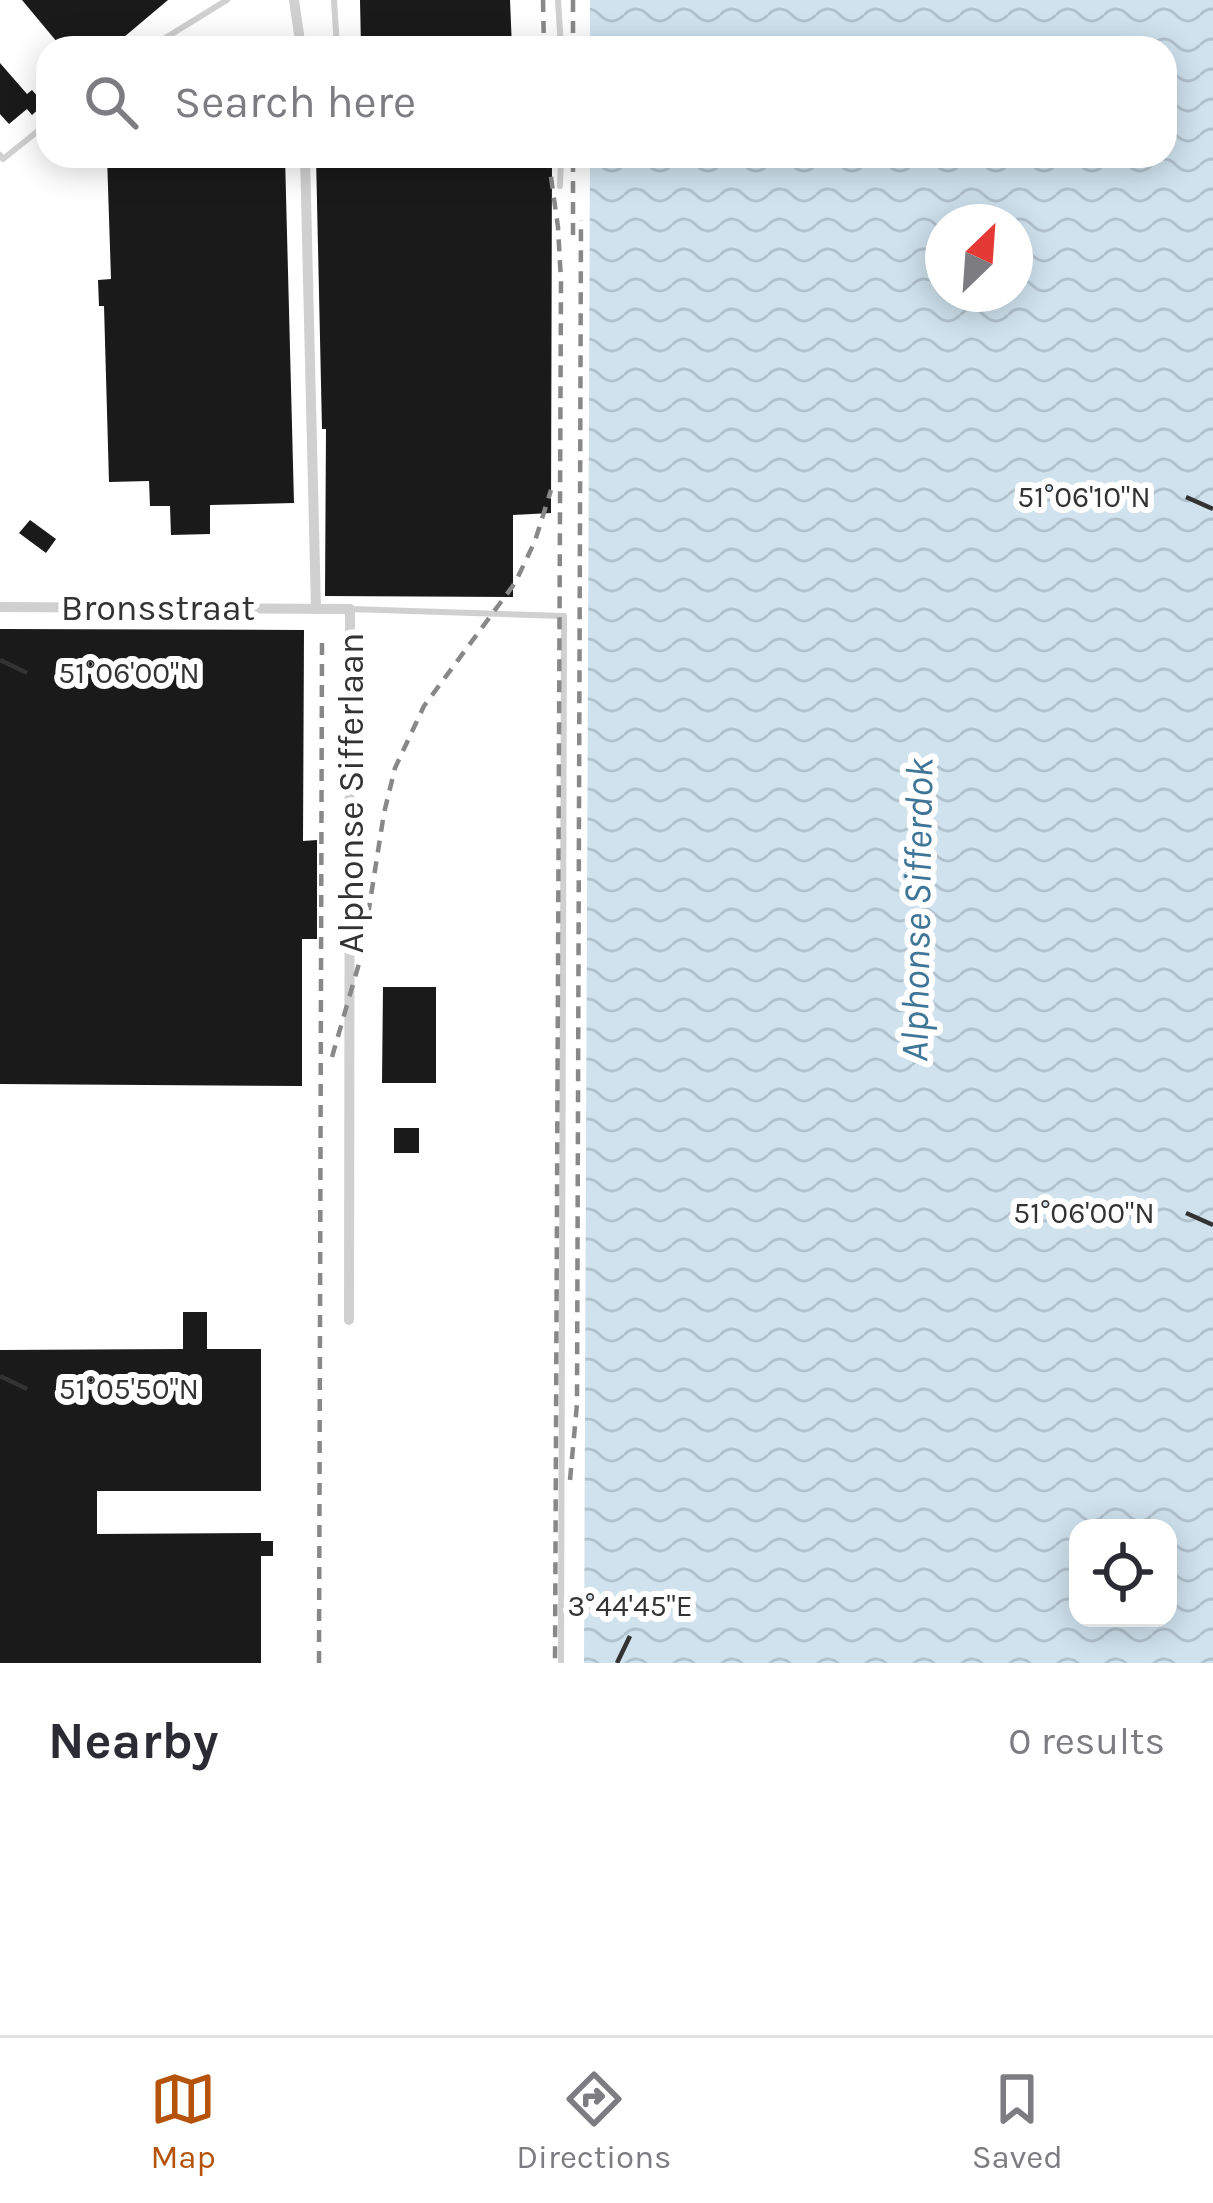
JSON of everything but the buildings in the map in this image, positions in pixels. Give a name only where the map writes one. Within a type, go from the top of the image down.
[{"type":"street","points":[[294,0],[299,36]]},
{"type":"street","name":"Alphonse Sifferlaan","points":[[305,168],[316,609],[350,609],[349,1320]]},
{"type":"street","name":"Bronsstraat","points":[[0,607],[316,609]]},
{"type":"lane","points":[[168,36],[227,0]]},
{"type":"lane","points":[[334,0],[336,36]]},
{"type":"lane","points":[[559,0],[560,36]]},
{"type":"lane","points":[[0,155],[4,159],[36,133]]},
{"type":"lane","points":[[560,186],[561,168]]},
{"type":"lane","points":[[350,609],[564,616],[561,1663]]},
{"type":"water","name":"Alphonse Sifferdok","points":[[590,0],[1213,0],[1213,1663],[584,1663],[590,168],[1177,168],[1177,36],[590,36]]},
{"type":"railway","points":[[543,0],[544,36]]},
{"type":"railway","points":[[573,0],[573,36]]},
{"type":"railway","points":[[550,168],[561,281],[555,1663]]},
{"type":"railway","points":[[573,168],[573,235]]},
{"type":"railway","points":[[570,1480],[577,1404],[581,220]]},
{"type":"railway","points":[[332,1057],[362,953],[395,768],[424,706],[515,583],[551,490]]},
{"type":"railway","points":[[319,1663],[322,640]]}]
